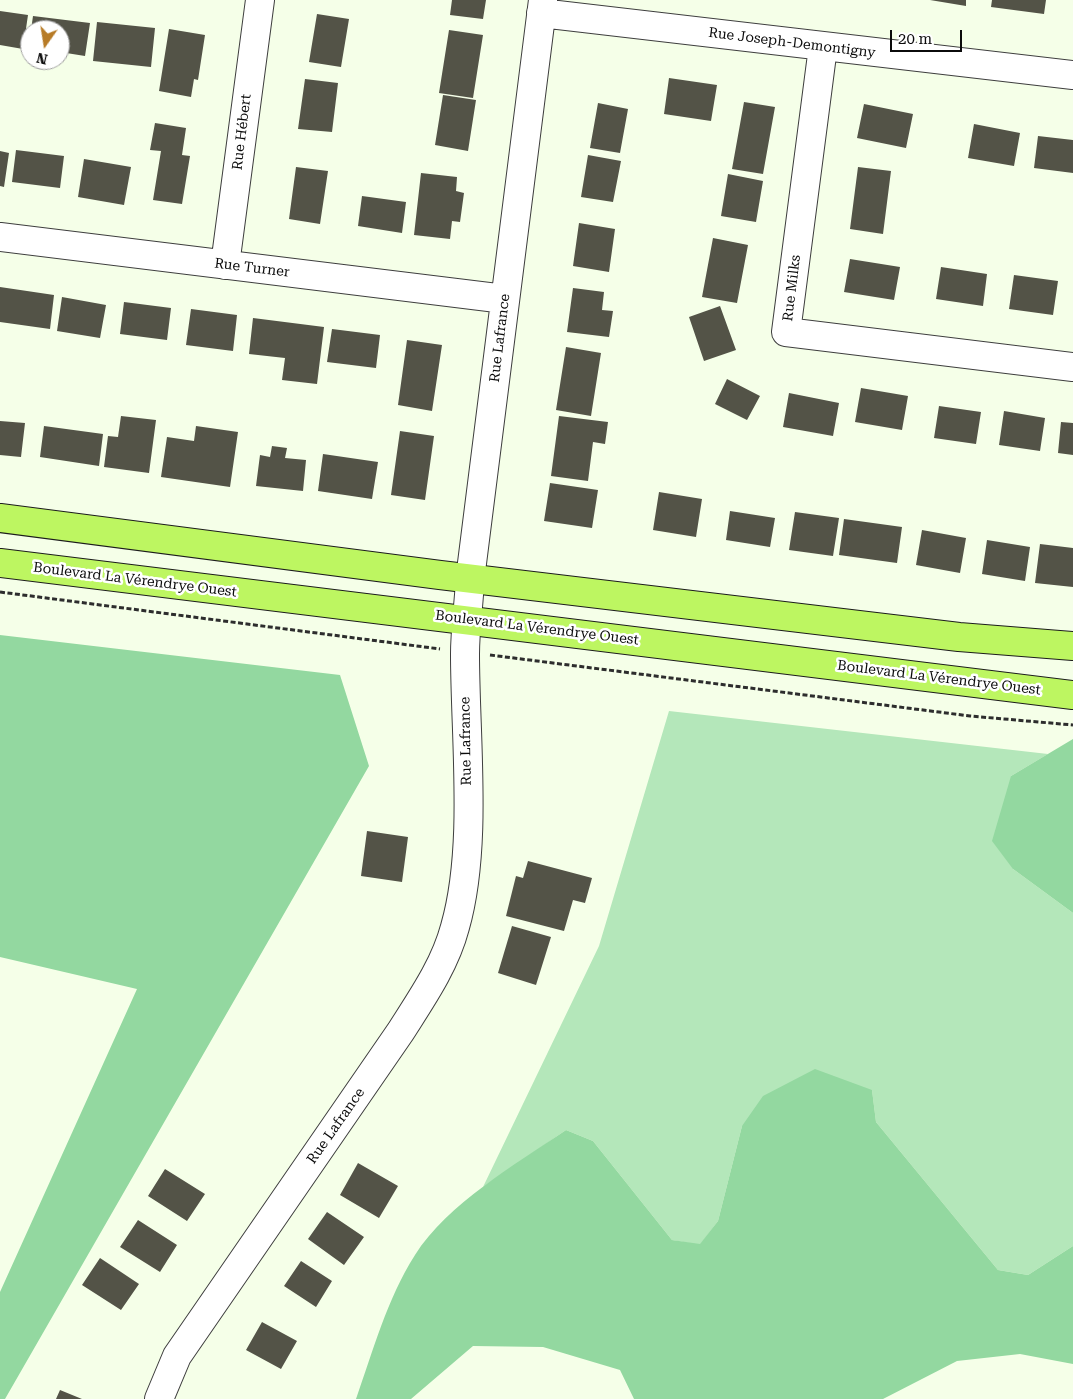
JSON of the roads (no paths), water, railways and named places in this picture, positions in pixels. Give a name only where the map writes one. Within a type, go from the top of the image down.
[{"type":"main road","points":[[0,518],[470,579],[958,637],[1073,646]]},
{"type":"main road","name":"Boulevard La Vérendrye Ouest","points":[[0,564],[1073,695]]},
{"type":"street","name":"Rue Hébert","points":[[225,265],[260,0]]},
{"type":"street","name":"Rue Joseph-Demontigny","points":[[542,6],[824,47],[1073,75]]},
{"type":"street","name":"Rue Lafrance","points":[[159,1399],[177,1356],[401,1031],[445,958],[455,928],[462,898],[466,855],[464,652],[470,579],[542,6]]},
{"type":"street","name":"Rue Milks","points":[[824,47],[786,332],[1073,367]]},
{"type":"street","name":"Rue Turner","points":[[0,237],[505,299]]}]
